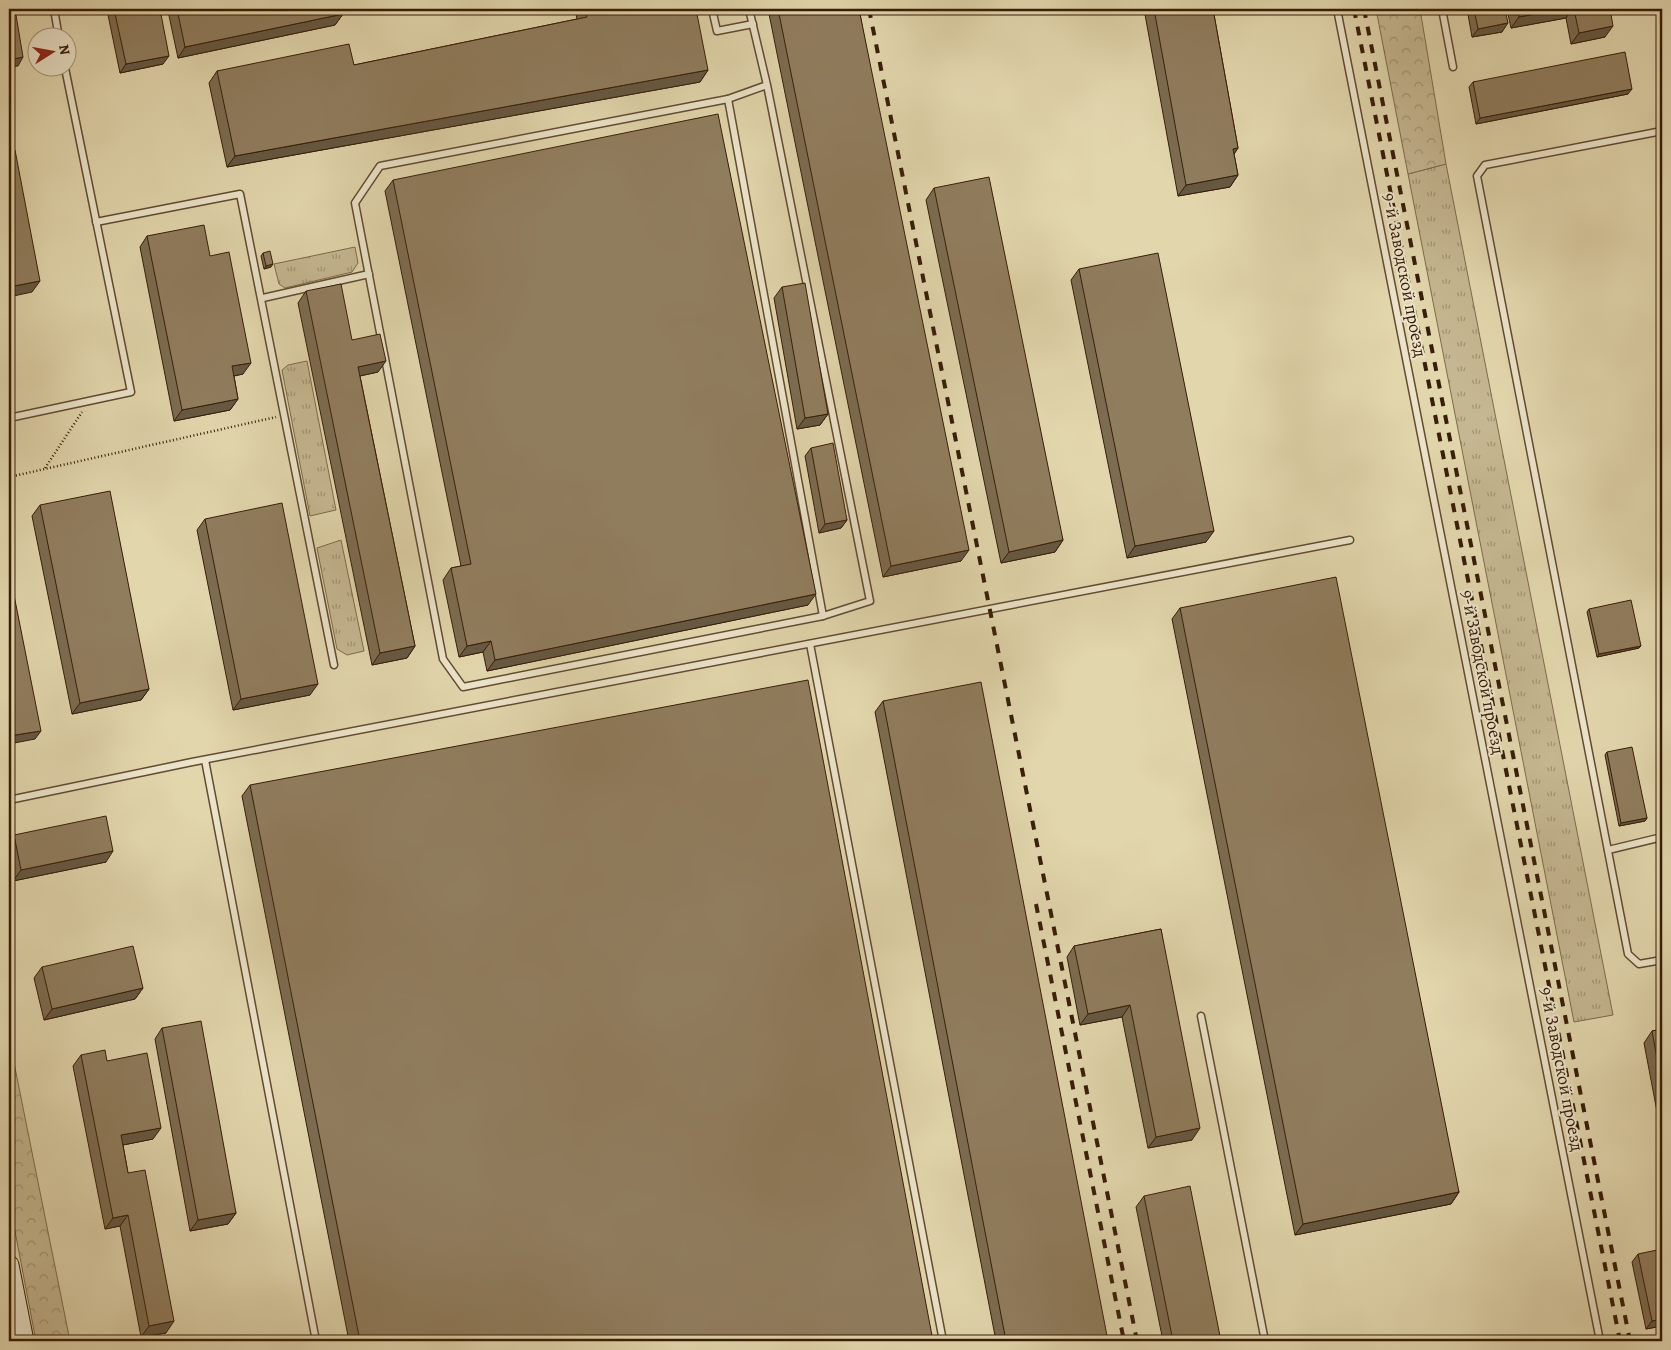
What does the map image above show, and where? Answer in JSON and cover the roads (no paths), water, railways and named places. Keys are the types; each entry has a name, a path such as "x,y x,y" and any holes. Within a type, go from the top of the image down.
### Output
{"main road":[{"path":"9,1266 24,1341"}],"lane":[{"path":"54,9 57,28"},
{"path":"712,9 716,31 753,24"},
{"path":"749,9 767,85 870,601 823,616 463,688 443,658 355,203 380,166 728,99 767,85"},
{"name":"9-й Заводской проезд","path":"1337,9 1600,1341"},
{"path":"1442,9 1454,67"},
{"path":"9,418 131,392 67,78"},
{"path":"728,99 823,616"},
{"path":"1662,131 1486,165 1477,176 1628,954 1639,964 1662,960"},
{"path":"96,222 240,194 334,666"},
{"path":"262,298 369,274"},
{"path":"9,800 205,760 1350,540"},
{"path":"810,644 943,1341"},
{"path":"205,760 316,1341"},
{"path":"1608,850 1662,837"},
{"path":"1201,1016 1265,1341"}],"railway":[{"path":"869,9 1137,1341"},
{"path":"1354,9 1620,1341"},
{"path":"1364,9 1630,1341"},
{"path":"1036,904 1124,1341"}]}
